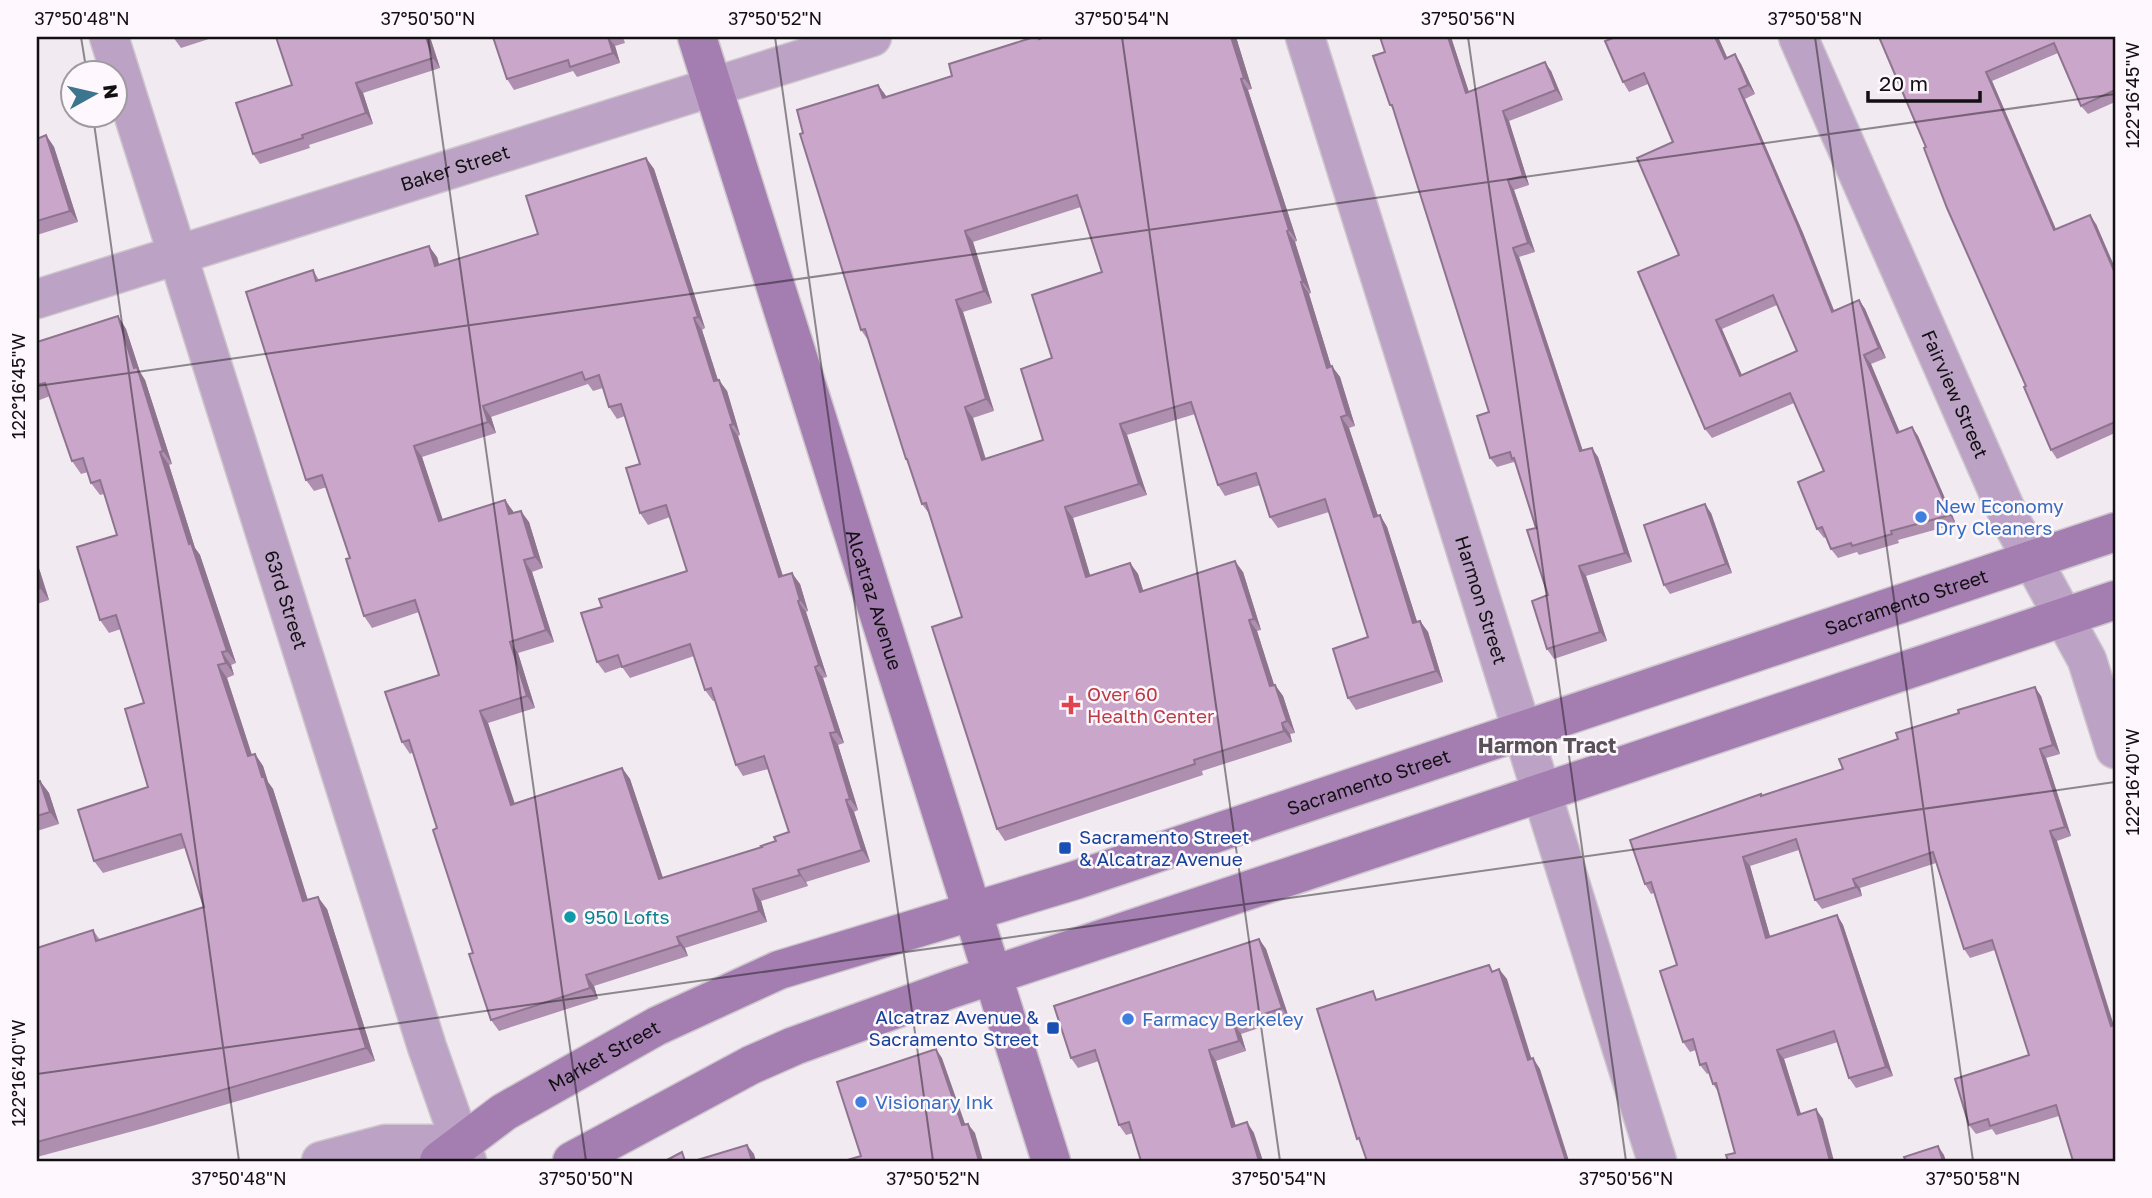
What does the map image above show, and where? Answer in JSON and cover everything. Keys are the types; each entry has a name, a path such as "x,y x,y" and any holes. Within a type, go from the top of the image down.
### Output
{"street":[{"name":"63rd Street","path":"108,37 427,1047 456,1155"},
{"name":"Alcatraz Avenue","path":"697,37 1051,1161"},
{"name":"Baker Street","path":"37,299 872,37"},
{"name":"Harmon Street","path":"1305,37 1657,1161"},
{"name":"Fairview Street","path":"1798,37 2010,519 2087,660 2115,749"},
{"name":"Sacramento Street","path":"779,970 1076,880 2115,532"},
{"path":"572,1161 751,1065 794,1046 992,975 2115,600"},
{"name":"Market Street","path":"456,1155 504,1112 657,1026 779,970"},
{"path":"321,1161 385,1144 456,1155"}],"building":[{"path":"276,37 426,37 433,58 356,83 366,113 253,154 236,103 292,85"},
{"path":"493,37 608,37 613,53 570,67 568,60 507,79"},
{"path":"1034,37 1231,37 1327,368 1332,366 1347,415 1341,417 1374,517 1380,515 1413,623 1420,621 1436,671 1348,698 1333,649 1368,637 1325,499 1270,517 1256,473 1218,485 1191,402 1120,424 1139,484 1065,507 1086,577 1130,563 1140,592 1235,561 1254,619 1249,620 1270,686 1275,685 1287,721 1282,723 1284,731 1194,760 1195,764 997,829 932,627 962,617 926,503 922,504 906,459 865,329 861,330 800,134 803,133 797,110 878,85 883,98 952,76 949,64","holes":["1077,195 1102,272 1032,295 1052,358 1021,369 1043,440 982,460 965,407 986,399 956,300 984,291 965,231"]},
{"path":"1380,37 1448,37 1466,93 1545,62 1556,90 1503,111 1523,176 1508,180 1528,243 1513,248 1580,451 1592,448 1625,553 1579,566 1600,632 1547,649 1532,601 1548,595 1527,530 1536,528 1514,458 1512,459 1510,452 1490,458 1477,416 1489,412 1392,105 1373,56 1385,52"},
{"path":"1616,37 1715,37 1725,59 1735,54 1748,85 1739,89 1832,312 1859,300 1879,348 1864,355 1897,433 1912,427 1950,515 1891,531 1892,534 1852,546 1851,543 1831,549 1822,527 1817,529 1798,482 1824,471 1790,393 1705,429 1638,272 1679,255 1637,158 1673,142 1644,73 1623,82 1605,41","holes":["1773,295 1797,351 1740,376 1716,320"]},
{"path":"1879,37 2115,37 2115,90 2081,106 2054,43 1986,72 2054,230 2090,215 2115,273 2115,422 2051,450 2024,387 2026,386 1947,208 1924,148 1926,147"},
{"path":"46,135 70,211 37,221 37,139"},
{"path":"646,158 698,317 694,318 714,381 719,380 733,424 730,425 779,577 792,573 800,600 798,601 819,665 815,667 836,732 830,733 850,799 846,800 862,850 798,870 800,875 753,889 759,911 677,937 680,945 586,975 590,988 491,1020 469,954 473,953 433,830 437,828 409,740 402,742 385,692 439,675 415,600 364,616 346,559 350,558 322,475 306,480 246,292 313,270 316,281 429,246 435,266 538,234 526,196","holes":["582,372 585,380 599,375 609,407 621,404 640,464 626,468 640,513 666,505 687,571 599,599 602,607 581,613 597,662 618,655 622,667 690,644 705,690 711,688 736,765 764,756 789,832 774,837 776,841 762,847 659,879 622,768 511,805 480,711 527,696 510,642 546,630 524,560 535,557 521,511 509,514 505,500 439,521 414,446 488,422 483,406"]},
{"path":"118,316 134,368 137,367 189,544 191,543 227,651 222,652 226,663 218,665 248,756 255,754 264,777 303,901 318,897 366,1048 37,1142 37,948 93,930 96,941 204,907 181,834 94,861 78,810 148,787 125,709 144,703 116,615 100,620 77,547 117,535 100,480 91,483 83,458 72,461 45,383 37,385 37,342"},
{"path":"1705,504 1726,564 1664,585 1644,525"},
{"path":"2035,687 2053,745 2040,749 2065,827 2050,831 2111,1026 2115,1024 2115,1161 2073,1161 2056,1105 1990,1126 1988,1119 1969,1125 1955,1079 2029,1055 1992,940 1964,949 1933,852 1853,879 1856,887 1815,900 1796,839 1743,857 1766,938 1837,915 1886,1067 1849,1078 1834,1031 1777,1050 1798,1115 1816,1109 1830,1161 1728,1161 1726,1155 1735,1153 1716,1083 1713,1084 1706,1063 1700,1065 1693,1039 1683,1042 1660,971 1677,965 1651,882 1645,884 1630,840 1761,794 1843,769 1839,759 1898,739 1896,733 1959,713 1958,710"},
{"path":"40,781 50,812 37,816 37,782"},
{"path":"1259,939 1282,1008 1234,1024 1239,1041 1209,1050 1232,1127 1247,1122 1259,1161 1141,1161 1129,1122 1119,1125 1095,1050 1071,1058 1054,1006"},
{"path":"1489,965 1492,972 1499,969 1528,1060 1533,1058 1566,1161 1367,1161 1359,1138 1357,1139 1317,1009 1373,991 1376,1000"},
{"path":"936,1049 962,1125 968,1124 979,1161 844,1161 861,1156 837,1082"},
{"path":"747,1145 752,1161 694,1161"},
{"path":"1938,1146 1943,1161 1906,1161 1904,1157"},
{"path":"682,1152 685,1161 665,1161"}],"place":[{"name":"New Economy Dry Cleaners","path":"1921,517"},
{"name":"Over 60 Health Center","path":"1071,705"},
{"name":"Sacramento Street & Alcatraz Avenue","path":"1065,848"},
{"name":"950 Lofts","path":"570,917"},
{"name":"Farmacy Berkeley","path":"1128,1019"},
{"name":"Alcatraz Avenue & Sacramento Street","path":"1053,1028"},
{"name":"Visionary Ink","path":"861,1102"}],"district":[{"name":"Harmon Tract","path":"1547,746"}]}
